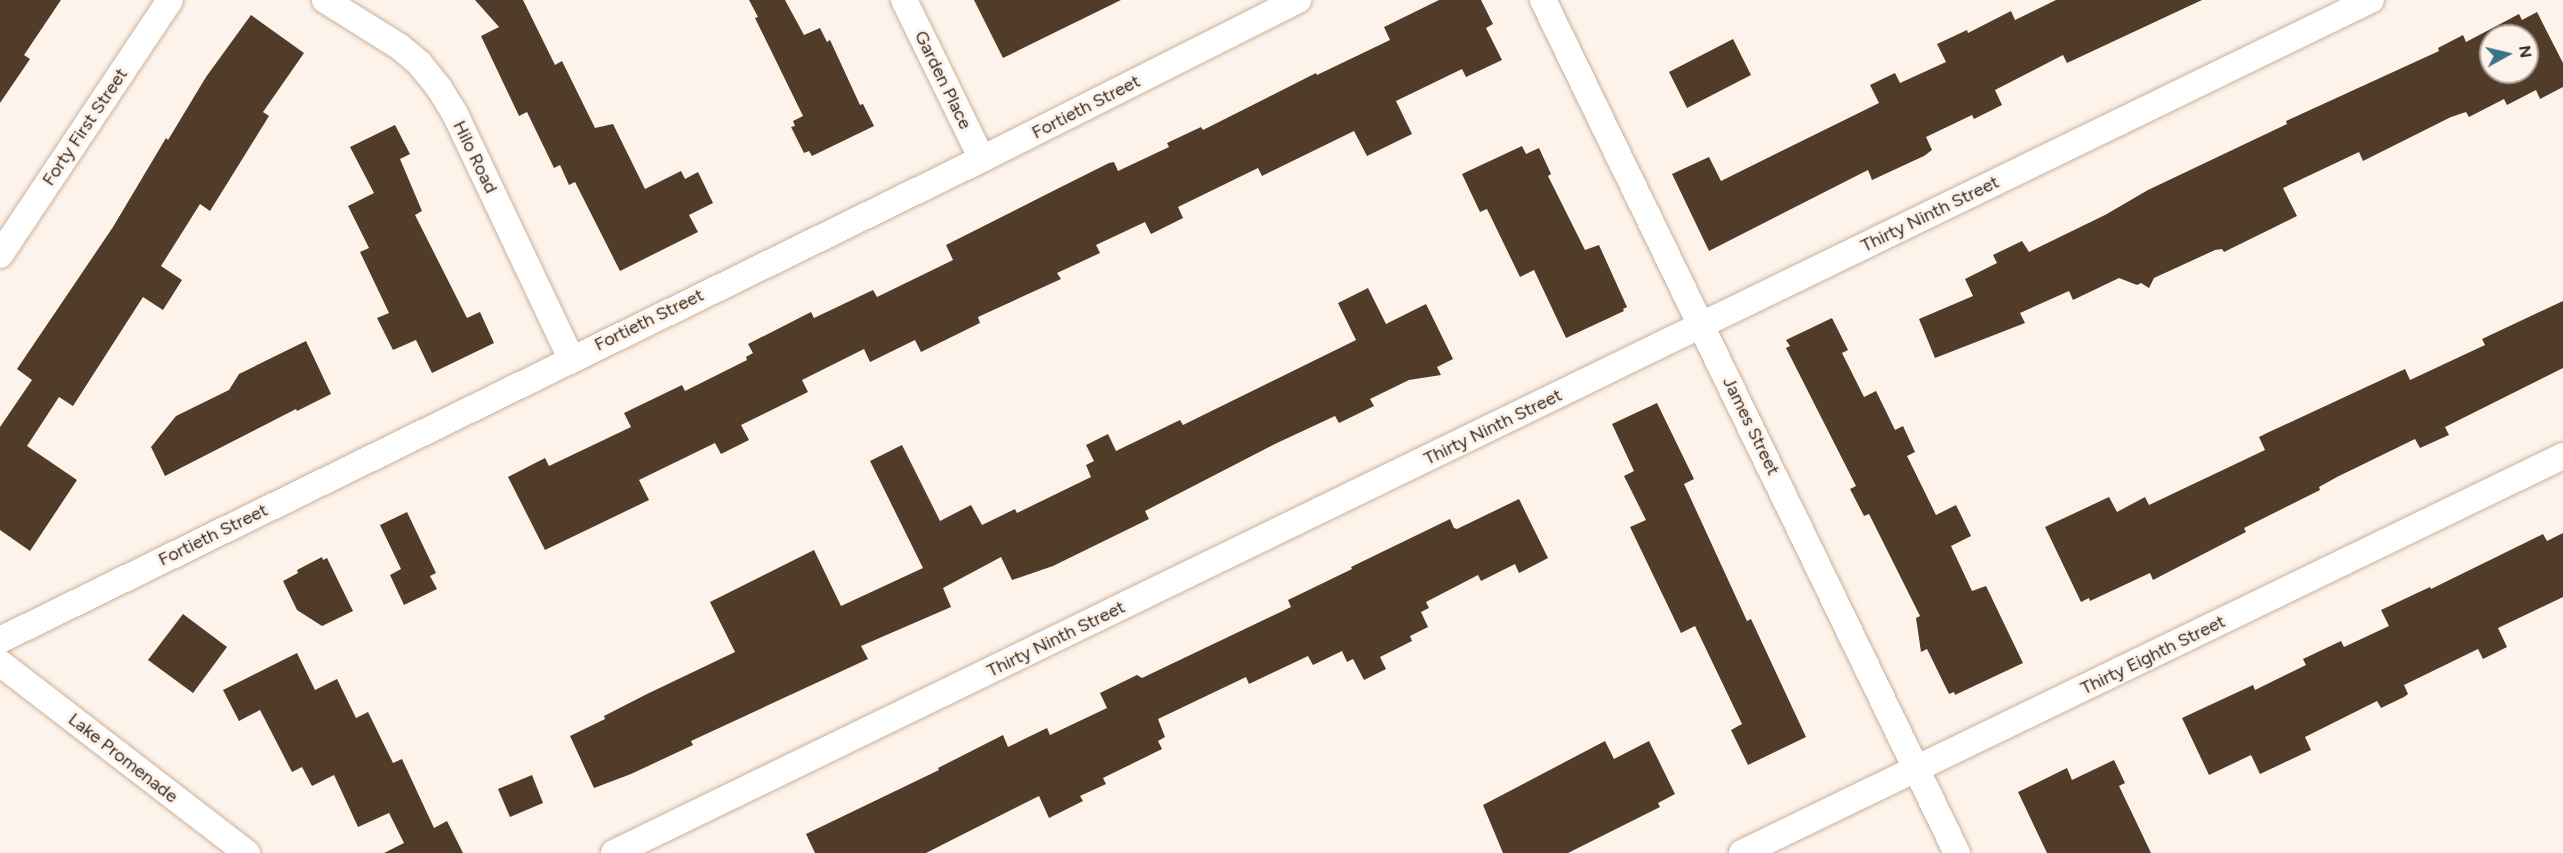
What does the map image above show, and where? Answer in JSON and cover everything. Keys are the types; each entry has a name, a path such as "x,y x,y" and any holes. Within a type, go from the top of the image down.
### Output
{"street":[{"name":"Forty First Street","path":"0,255 170,0"},
{"name":"Hilo Road","path":"325,0 400,47 419,63 439,88 472,149 571,358"},
{"name":"Garden Place","path":"904,0 982,159"},
{"name":"Fortieth Street","path":"0,640 571,358 982,159 1298,0"},
{"name":"James Street","path":"1543,0 1957,853"},
{"name":"Thirty Ninth Street","path":"614,853 2371,0"},
{"name":"Thirty Eighth Street","path":"1742,853 2563,456"},
{"name":"Lake Promenade","path":"0,663 247,853"}],"building":[{"path":"0,0 61,0 24,55 30,59 0,103"},
{"path":"475,0 523,0 555,65 562,61 595,128 613,124 645,189 681,171 685,179 698,172 713,203 689,215 698,232 620,271 575,182 569,185 560,165 554,168 527,112 519,116 481,36 499,27"},
{"path":"749,0 785,0 804,35 820,28 827,42 830,40 860,105 863,104 874,126 812,156 809,151 804,153 791,127 795,126 793,121 803,116 755,18 758,17"},
{"path":"974,0 1121,0 1003,58"},
{"path":"1439,0 1481,0 1493,24 1486,28 1502,60 1466,77 1462,69 1396,101 1412,134 1367,156 1354,131 1262,176 1258,168 1178,207 1183,218 1151,234 1145,222 1096,245 1100,253 1057,273 1061,279 978,317 980,323 921,352 915,340 870,362 864,349 802,380 808,392 741,425 749,440 721,454 715,443 639,480 649,500 545,550 508,477 545,458 549,466 631,427 624,413 682,385 685,391 747,360 746,357 753,353 748,344 811,312 814,318 873,290 877,297 953,260 946,245 1109,163 1114,162 1118,171 1169,147 1167,143 1201,127 1203,130 1316,73 1317,75 1390,40 1384,27"},
{"path":"2056,0 2202,0 2067,63 2063,55 1995,90 2002,105 1974,119 1972,115 1926,137 1932,150 1924,156 1872,180 1868,170 1709,251 1672,174 1709,157 1721,181 1879,103 1870,85 1895,73 1900,83 1946,62 1937,44 1967,30 1968,33 2011,11 2015,20"},
{"path":"2537,12 2563,63 2563,87 2540,99 2536,90 2507,105 2504,99 2469,117 2466,112 2451,117 2363,161 2359,152 2283,188 2297,216 2224,252 2222,249 2215,250 2154,278 2149,288 2141,283 2137,285 2119,278 2073,300 2069,291 2020,313 2025,323 1935,358 1919,319 1973,296 1965,279 1997,263 1993,255 2022,241 2029,252 2105,215 2148,190 2287,124 2286,121 2439,51 2438,48 2463,35 2466,42 2479,35 2479,84 2539,84 2539,24 2500,24 2519,14 2522,20"},
{"path":"251,15 304,53 263,112 269,116 210,211 200,204 161,266 182,280 163,310 143,297 73,406 59,397 27,446 77,480 30,551 0,530 0,427 32,380 17,369 113,227 166,138 168,140 206,77"},
{"path":"1733,39 1751,75 1687,108 1669,72"},
{"path":"395,125 410,154 400,159 422,211 415,215 467,318 480,312 494,343 432,373 416,340 393,350 377,318 389,313 360,252 369,248 348,206 374,193 350,147"},
{"path":"1522,146 1526,154 1539,148 1551,174 1548,176 1585,250 1599,245 1627,307 1623,309 1624,311 1566,338 1534,270 1520,277 1487,209 1480,212 1462,174"},
{"path":"1368,288 1386,324 1426,304 1453,359 1437,367 1441,375 1409,380 1370,399 1374,406 1339,423 1335,416 1277,443 1145,511 1149,519 1053,566 1012,580 1001,557 943,588 951,607 861,646 868,659 691,741 693,745 631,774 594,788 570,736 605,719 604,716 647,694 735,652 710,602 814,550 841,606 923,568 870,461 902,445 940,521 971,505 982,525 1015,509 1017,513 1091,477 1086,465 1094,461 1086,445 1108,434 1116,451 1180,420 1183,425 1356,340 1338,303"},
{"path":"2563,301 2563,368 2445,427 2449,435 2420,448 2415,439 2337,477 2319,487 2320,490 2244,528 2246,532 2153,580 2150,573 2090,601 2089,598 2081,602 2045,527 2109,497 2117,512 2145,497 2149,505 2265,450 2259,437 2269,432 2405,369 2410,380 2485,345 2482,339"},
{"path":"1832,318 1848,350 1842,353 1864,397 1876,391 1895,430 1903,426 1915,452 1907,456 1936,515 1956,505 1971,536 1951,546 1972,591 1986,586 2023,663 1955,695 1954,692 1949,694 1927,649 1921,652 1916,618 1920,616 1869,514 1864,516 1850,489 1856,486 1786,348 1790,346 1786,340"},
{"path":"306,341 331,394 297,411 296,409 165,476 151,447 176,416 229,390 239,374"},
{"path":"1657,403 1694,479 1684,484 1747,621 1751,619 1806,737 1748,765 1731,730 1742,724 1695,626 1681,633 1630,527 1646,520 1624,476 1634,471 1612,424"},
{"path":"1519,499 1548,558 1519,573 1515,564 1481,581 1478,575 1426,602 1429,608 1421,612 1428,627 1410,636 1412,641 1380,657 1386,669 1364,680 1353,659 1347,662 1342,651 1313,665 1308,656 1249,684 1246,677 1158,719 1165,737 1158,741 1162,749 1103,778 1106,784 1080,796 1083,801 1049,818 1039,796 926,853 815,853 806,834 939,770 938,768 1003,735 1008,747 1047,728 1050,735 1107,708 1100,693 1137,675 1142,678 1291,607 1288,600 1450,519 1454,528 1457,529"},
{"path":"407,512 436,573 430,576 437,589 404,605 390,575 401,569 380,525"},
{"path":"2563,533 2563,597 2498,628 2507,647 2483,659 2478,649 2404,685 2408,694 2404,697 2381,708 2377,701 2305,737 2311,750 2260,774 2251,755 2209,775 2182,718 2253,685 2255,690 2306,665 2303,659 2341,641 2344,647 2389,626 2381,610 2430,587 2431,589 2543,534 2547,541"},
{"path":"322,557 323,560 327,558 353,611 322,626 297,610 283,581 298,573 297,570"},
{"path":"183,614 227,647 193,693 148,660"},
{"path":"297,653 315,690 337,679 356,718 368,712 393,763 402,759 434,828 447,821 463,853 384,853 404,843 389,813 358,827 334,775 312,786 302,767 292,772 260,710 239,721 223,690"},
{"path":"1605,741 1614,759 1649,741 1675,794 1658,803 1660,807 1568,853 1503,853 1483,805"},
{"path":"2114,760 2125,783 2119,786 2151,853 2047,853 2018,792 2067,768 2072,780"},
{"path":"532,775 543,803 510,817 498,789"}]}
